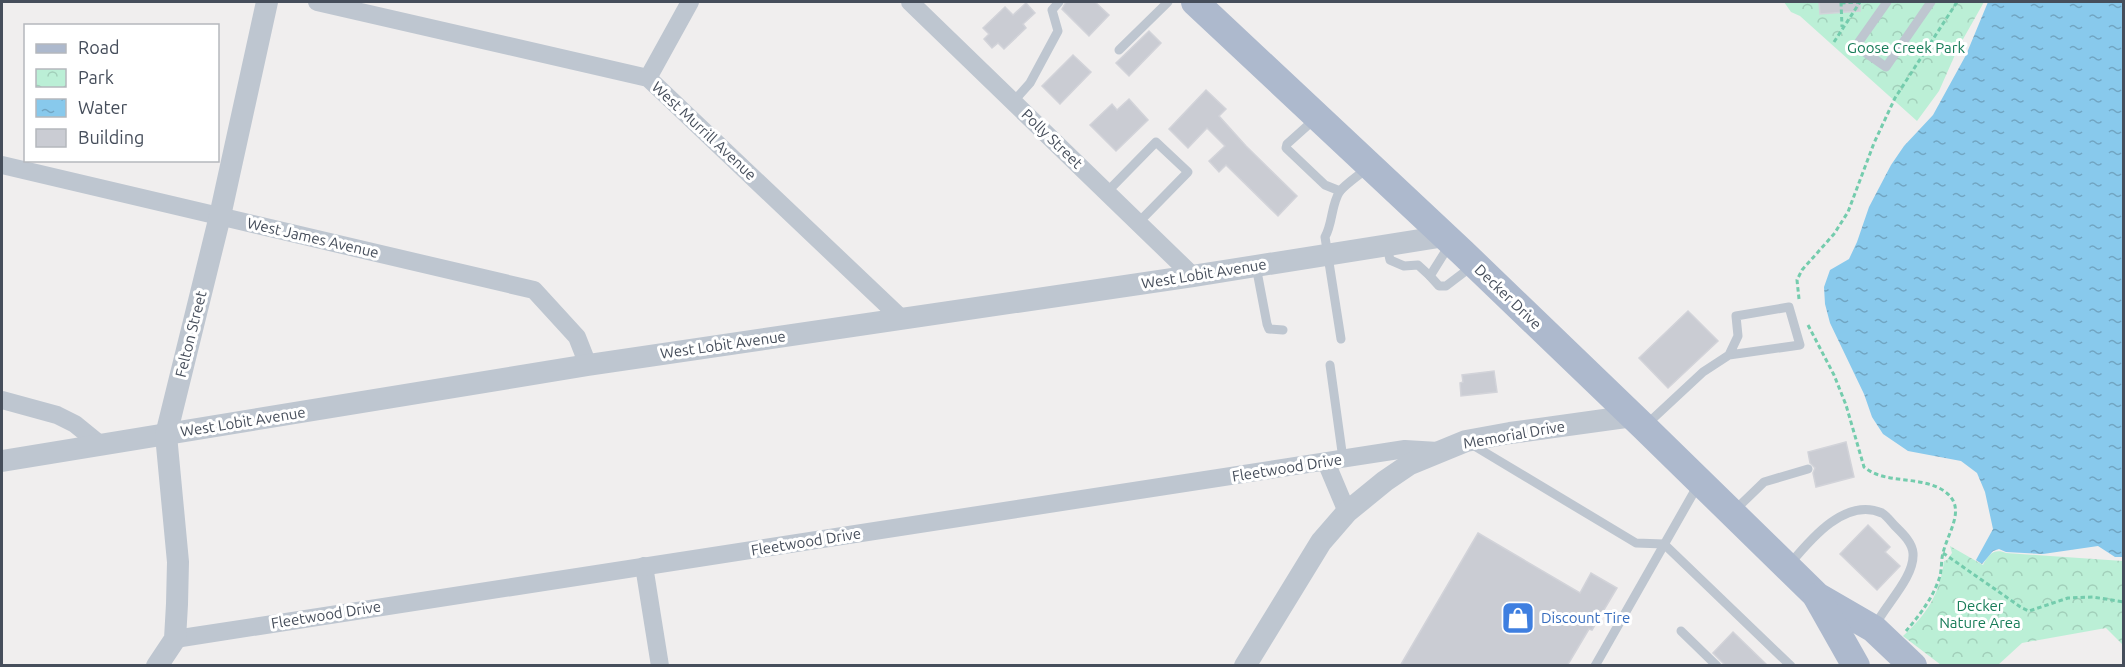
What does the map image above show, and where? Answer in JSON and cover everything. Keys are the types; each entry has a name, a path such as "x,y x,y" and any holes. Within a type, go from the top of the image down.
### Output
{"main road":[{"name":"Decker Drive","path":"1195,2 1475,264 1817,596 1874,628 1913,666"},
{"name":"Decker Drive","path":"1817,596 1856,666"}],"street":[{"name":"Felton Street","path":"175,639 178,562 166,435 220,216 267,2"},
{"name":"West Murrill Avenue","path":"317,2 648,78 902,319"},
{"path":"648,78 690,2"},
{"name":"Polly Street","path":"910,2 1193,276"},
{"name":"West James Avenue","path":"2,165 534,290 576,337 588,366"},
{"name":"West Lobit Avenue","path":"2,462 588,366 1387,246 1448,239"},
{"path":"2,400 57,415 75,424 102,446"},
{"name":"Memorial Drive","path":"1245,666 1321,542 1347,512 1410,464 1466,441 1510,433 1638,421"},
{"name":"Fleetwood Drive","path":"175,639 1406,449 1438,452"},
{"path":"1335,461 1347,512"},
{"path":"644,567 660,666"},
{"path":"157,666 175,639"}],"lane":[{"path":"1013,102 1030,83 1058,31 1052,10 1059,2"},
{"path":"1119,50 1168,2"},
{"path":"1887,2 1856,46 1886,67 1931,2"},
{"path":"1317,116 1287,144 1286,148 1325,184 1340,191"},
{"path":"1107,192 1156,141 1188,172 1138,223"},
{"path":"1341,339 1325,237 1331,227 1340,191 1371,165"},
{"path":"1430,276 1448,239"},
{"path":"1387,246 1390,260 1404,266 1418,266 1439,286 1446,286 1475,264"},
{"path":"1256,266 1267,324 1269,328 1282,330"},
{"path":"1638,421 1729,355 1800,345 1789,307 1736,316 1738,336 1729,355"},
{"path":"1330,366 1335,461"},
{"path":"1466,441 1636,543 1664,544 1791,666"},
{"path":"1732,513 1764,482 1808,469"},
{"path":"1595,666 1700,482"},
{"path":"1787,567 1812,537 1829,522 1860,511 1883,514 1903,534 1913,553 1903,584 1881,614 1874,628"},
{"path":"1681,631 1717,666"}],"path":[{"path":"1842,28 1841,2 1859,2"},
{"path":"1834,42 1859,2"},
{"path":"1801,306 1797,292 1797,280 1802,270 1845,218 1874,143 1895,98 1957,2"},
{"path":"1805,318 1834,375 1846,405 1864,467 1878,476 1911,480 1937,487 1948,494 1954,502 1955,518 1943,553 1936,586 1924,609 1903,634"},
{"path":"1943,553 2022,608 2032,611 2068,598 2093,597 2124,602"}],"green space":[{"name":"Goose Creek Park","path":"1784,2 1984,2 1958,48 1939,91 1917,121 1800,16 1791,12"},
{"name":"Decker Nature Area","path":"1950,546 1983,565 1989,555 1998,551 2123,561 2123,645 2106,628 2022,643 1998,665 1941,665 1903,636 1919,620 1931,603 1939,584 1944,561 1952,553"}],"water":[{"path":"1988,2 2123,2 2123,557 2115,557 2098,546 2043,554 2006,552 1999,549 1993,551 1982,564 1976,560 1993,529 1985,492 1977,473 1961,461 1908,451 1883,434 1872,417 1864,394 1830,323 1825,304 1824,287 1830,270 1849,259 1869,207 1891,165 1904,146 1933,115 1966,55"}],"building":[{"path":"1066,2 1095,2 1109,15 1089,36 1062,9"},
{"path":"1819,2 1860,2 1860,11 1820,14"},
{"path":"1026,3 1035,13 1023,24 1026,28 1004,49 998,43 992,48 984,39 989,34 983,28 1005,7 1013,15"},
{"path":"1149,31 1161,43 1129,76 1116,63"},
{"path":"1073,55 1091,72 1060,104 1042,86"},
{"path":"1206,90 1226,109 1219,116 1297,196 1278,216 1226,165 1219,172 1209,161 1225,146 1207,128 1188,148 1169,129"},
{"path":"1129,99 1148,120 1116,151 1090,125 1112,104 1117,110"},
{"path":"1688,311 1718,341 1668,388 1639,358"},
{"path":"1494,371 1497,392 1461,396 1462,375"},
{"path":"1846,442 1854,477 1816,487 1813,473 1815,468 1810,463 1808,452"},
{"path":"1868,525 1890,547 1885,552 1900,566 1877,590 1840,554"},
{"path":"1478,533 1580,593 1591,573 1617,588 1567,666 1400,666"},
{"path":"1733,632 1768,666 1726,666 1713,653"}],"place":[{"name":"Discount Tire","path":"1518,618"}]}
